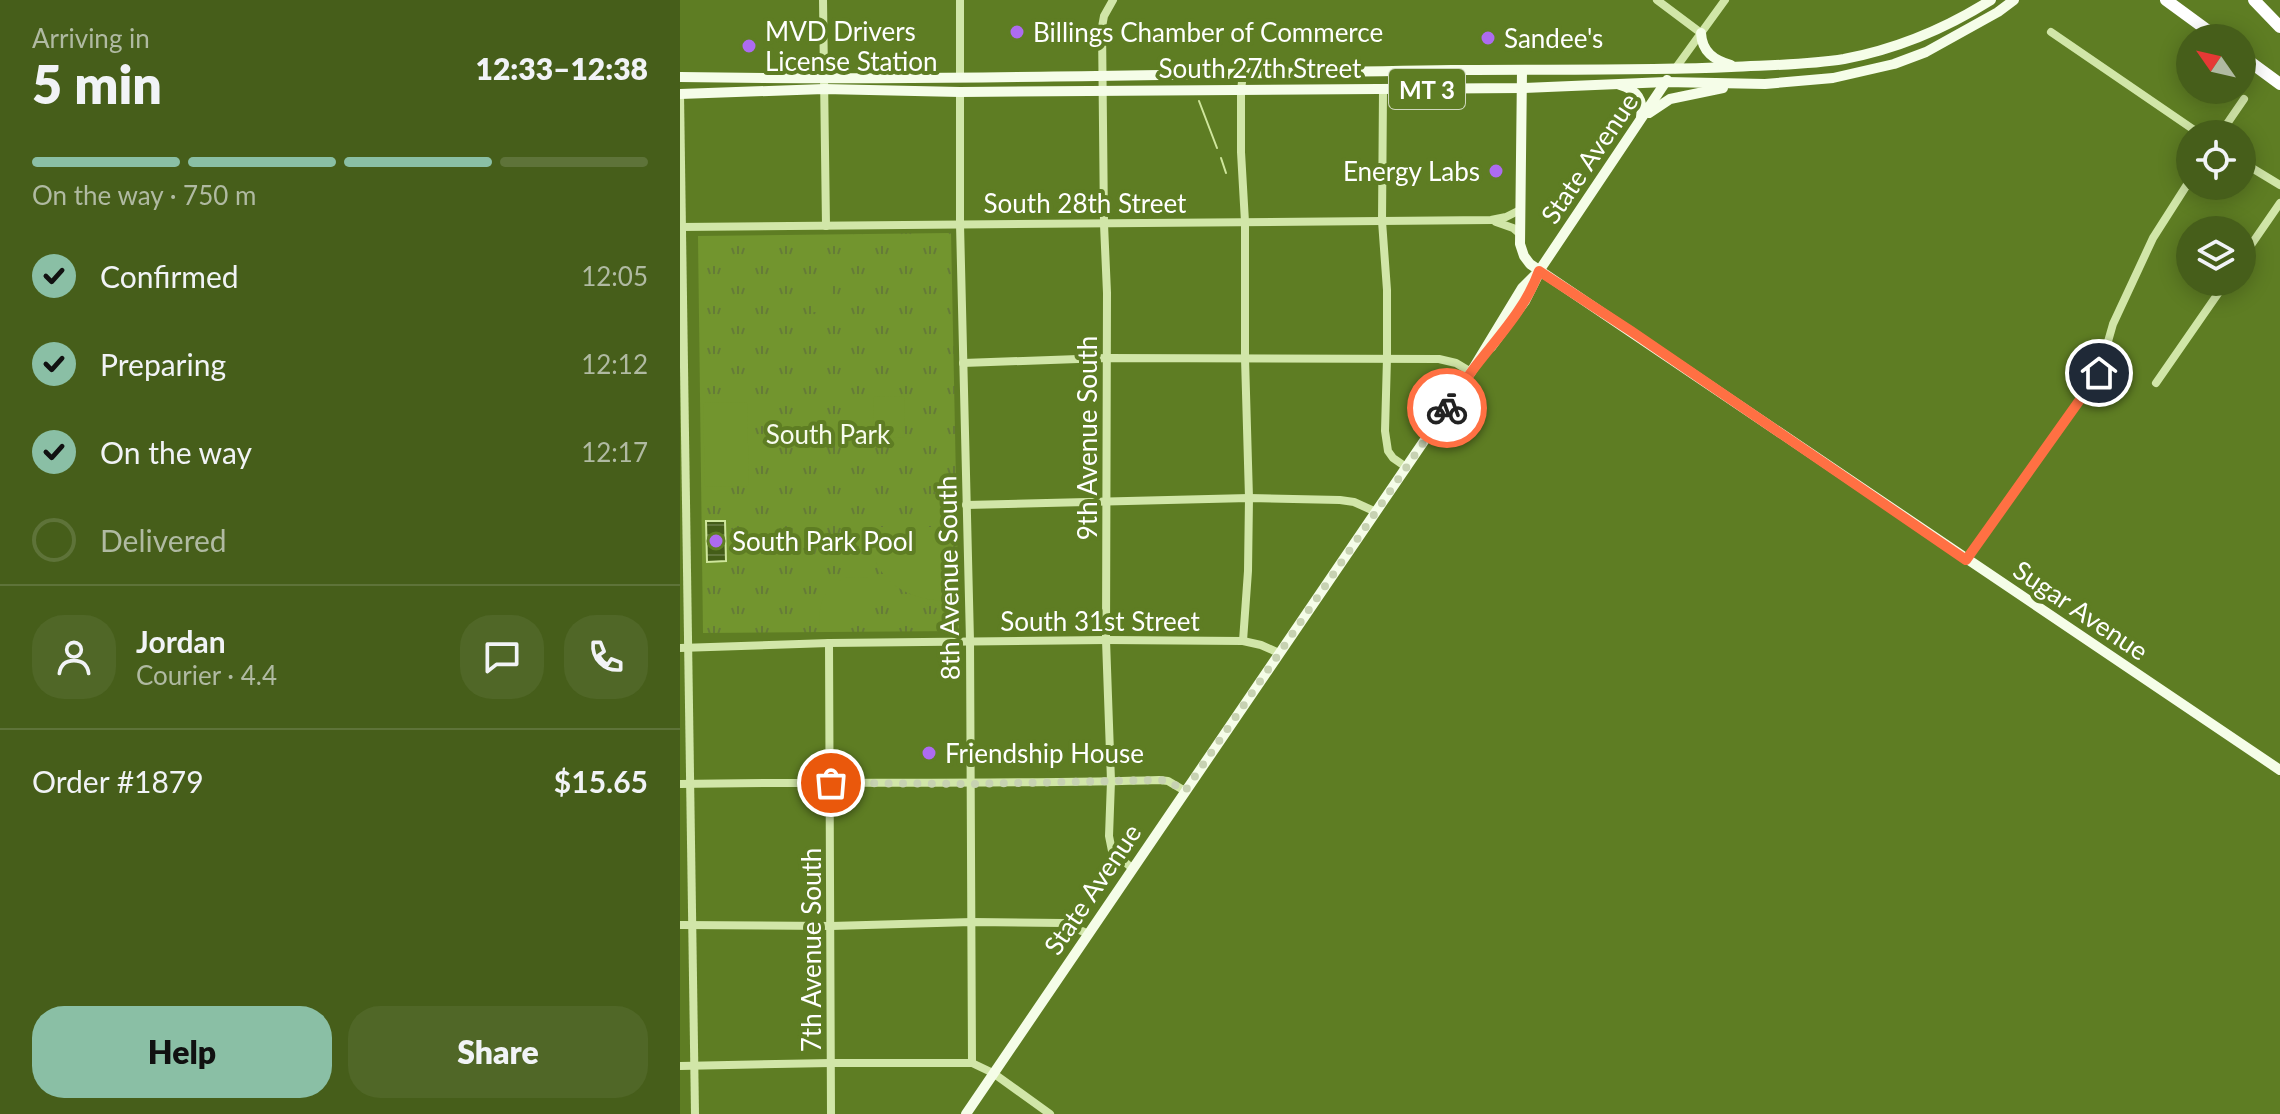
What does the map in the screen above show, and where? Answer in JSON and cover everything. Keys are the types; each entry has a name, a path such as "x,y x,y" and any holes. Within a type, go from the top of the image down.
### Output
{"highway":[{"path":"2166,0 2199,24"},
{"path":"2254,0 2280,27"},
{"path":"2256,66 2280,84"}],"main road":[{"name":"South 27th Street","path":"680,94 960,77 1675,69 1803,64 1881,50 1941,29 1991,0"},
{"name":"South 27th Street","path":"680,77 960,92 1383,90 1666,82 1747,84 1833,78 1894,64 1926,52 2014,0"},
{"path":"1701,33 1703,46 1711,56 1741,67"},
{"name":"State Avenue","path":"966,1114 1471,372 1512,320 1533,287 1539,271 1675,69"},
{"path":"1522,70 1520,244 1524,256 1539,271"},
{"path":"1614,84 1630,88 1637,94 1642,108 1641,119"},
{"path":"1641,119 1670,99 1747,84"},
{"name":"Sugar Avenue","path":"1539,271 2280,770"}],"street":[{"path":"823,0 826,226"},
{"path":"960,0 960,77"},
{"name":"9th Avenue South","path":"1113,0 1102,27 1108,502 1106,640 1111,781 1109,836 1110,846 1133,869"},
{"path":"1657,0 1701,33"},
{"path":"1675,69 1725,0"},
{"path":"2051,32 2180,120"},
{"path":"1243,74 1241,152 1249,498 1243,641"},
{"path":"1383,90 1386,443 1393,458 1406,467"},
{"name":"8th Avenue South","path":"960,92 960,224 970,641 972,1063"},
{"path":"680,94 684,648 691,784 695,1114"},
{"path":"2256,170 2280,185"},
{"path":"1966,560 2099,373 2113,324 2147,252 2178,200"},
{"path":"2256,238 2280,203"},
{"name":"South 28th Street","path":"681,227 1491,220 1520,210"},
{"name":"South 28th Street","path":"1491,220 1507,225 1520,234"},
{"path":"2156,383 2216,296"},
{"path":"963,363 1106,358 1387,358 1439,359 1456,363 1471,372"},
{"path":"966,505 1249,498 1340,500 1354,502 1376,512"},
{"name":"South 31st Street","path":"684,648 970,641 1243,641 1279,653"},
{"name":"7th Avenue South","path":"829,643 831,1114"},
{"path":"680,784 1168,781 1185,791"},
{"path":"680,925 1063,923 1089,934"},
{"path":"680,1066 972,1063 993,1073 1050,1114"}],"green space":[{"name":"South Park","path":"951,233 959,631 703,633 698,236"},
{"path":"812,287 831,287 831,312 812,312"},
{"path":"874,396 905,397 904,438 873,437"},
{"path":"747,402 749,486 705,487 703,403"},
{"path":"868,527 937,527 942,533 944,601 913,595 890,581 874,559"},
{"path":"845,577 868,578 868,620 863,625 820,625 824,596"}],"shaded area":[{"name":"South Park Pool","path":"706,521 725,521 726,561 707,562"}],"waterway":[{"path":"1199,101 1217,148"},
{"path":"1221,158 1226,173"}],"way so far":[{"path":"831,783 1159,780 1168,781 1185,791 1447,408"}],"place":[{"name":"Billings Chamber of Commerce","path":"1017,32"},
{"name":"Sandee's","path":"1488,38"},
{"name":"MVD Drivers License Station","path":"749,46"},
{"name":"Energy Labs","path":"1496,171"},
{"name":"South Park Pool","path":"716,541"},
{"name":"Friendship House","path":"929,753"}],"route":[{"path":"1447,408 1512,320 1533,287 1539,271 1966,560 2099,373"}]}
